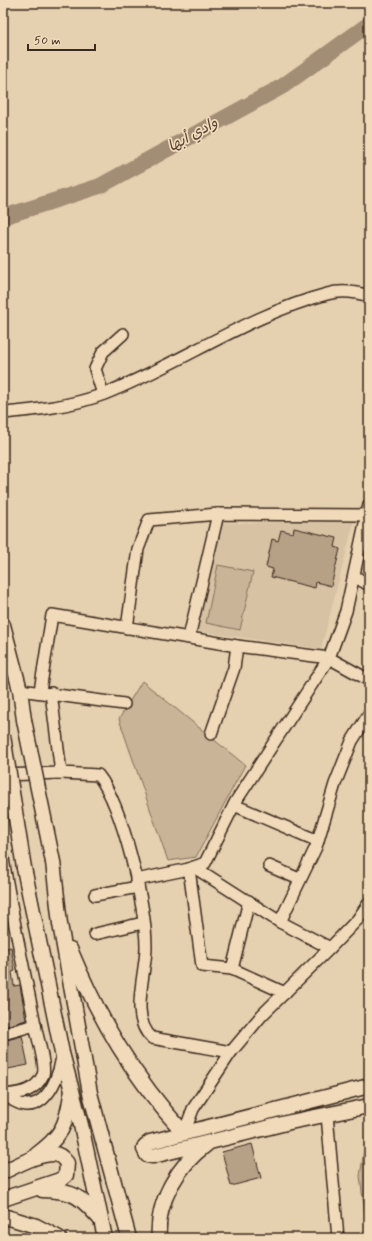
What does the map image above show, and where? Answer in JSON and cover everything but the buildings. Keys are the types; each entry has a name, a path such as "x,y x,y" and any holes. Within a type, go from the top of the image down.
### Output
{"main road":[{"path":"3,625 20,690 24,720 53,862 60,924 90,1093 130,1238"},
{"path":"3,736 24,868 62,1053 81,1125 105,1238"},
{"path":"60,924 88,992 125,1058 160,1106 184,1133"},
{"path":"368,1084 147,1143 144,1149 147,1155 153,1156 212,1141 368,1107"},
{"path":"3,1172 31,1159 50,1145 60,1135 65,1122 72,1091"},
{"path":"159,1238 162,1206 171,1187 191,1158 212,1141"},
{"path":"3,1200 60,1180 66,1175 67,1163 58,1155 54,1154 31,1159"},
{"path":"34,1189 70,1192 81,1198 100,1219"},
{"path":"3,1216 36,1226 59,1238"}],"street":[{"path":"3,413 31,411 70,404 103,394 151,373 266,315 329,293 357,292 369,296"},
{"path":"103,394 95,369 103,352 123,334"},
{"path":"95,895 205,863 234,805 329,658 346,611 368,510 218,514 149,520 138,549 127,628"},
{"path":"189,637 218,514"},
{"path":"354,576 369,585"},
{"path":"61,774 46,692 52,615 237,646 329,658 369,680"},
{"path":"211,734 234,668 237,646"},
{"path":"20,690 46,692 124,704"},
{"path":"280,922 318,841 335,784 352,741 369,714"},
{"path":"3,775 98,775 105,783 124,828 137,884 143,923 146,947 140,1008 142,1025 146,1033 152,1038 231,1052"},
{"path":"234,805 318,841"},
{"path":"3,858 7,909 35,1025 43,1074 36,1086 25,1093 4,1094"},
{"path":"269,866 299,879"},
{"path":"192,868 249,901 280,922 330,948"},
{"path":"192,868 202,966 232,969 285,993"},
{"path":"232,969 249,901"},
{"path":"184,1133 193,1109 231,1052 262,1015 358,919 369,903"},
{"path":"95,934 143,923"},
{"path":"3,1034 35,1025"},
{"path":"4,1094 13,1103 26,1105 40,1102 51,1090 59,1075 62,1053"},
{"path":"327,1115 338,1238"}],"shaded area":[{"path":"354,522 321,649 196,631 220,523"},
{"path":"218,565 253,572 240,630 206,623"},
{"path":"142,681 245,765 196,857 168,861 119,719"},
{"path":"369,1118 369,1238 368,1238 360,1176"}],"waterway":[{"name":"وادي أبها","path":"3,217 100,186 283,86 369,24"}]}
